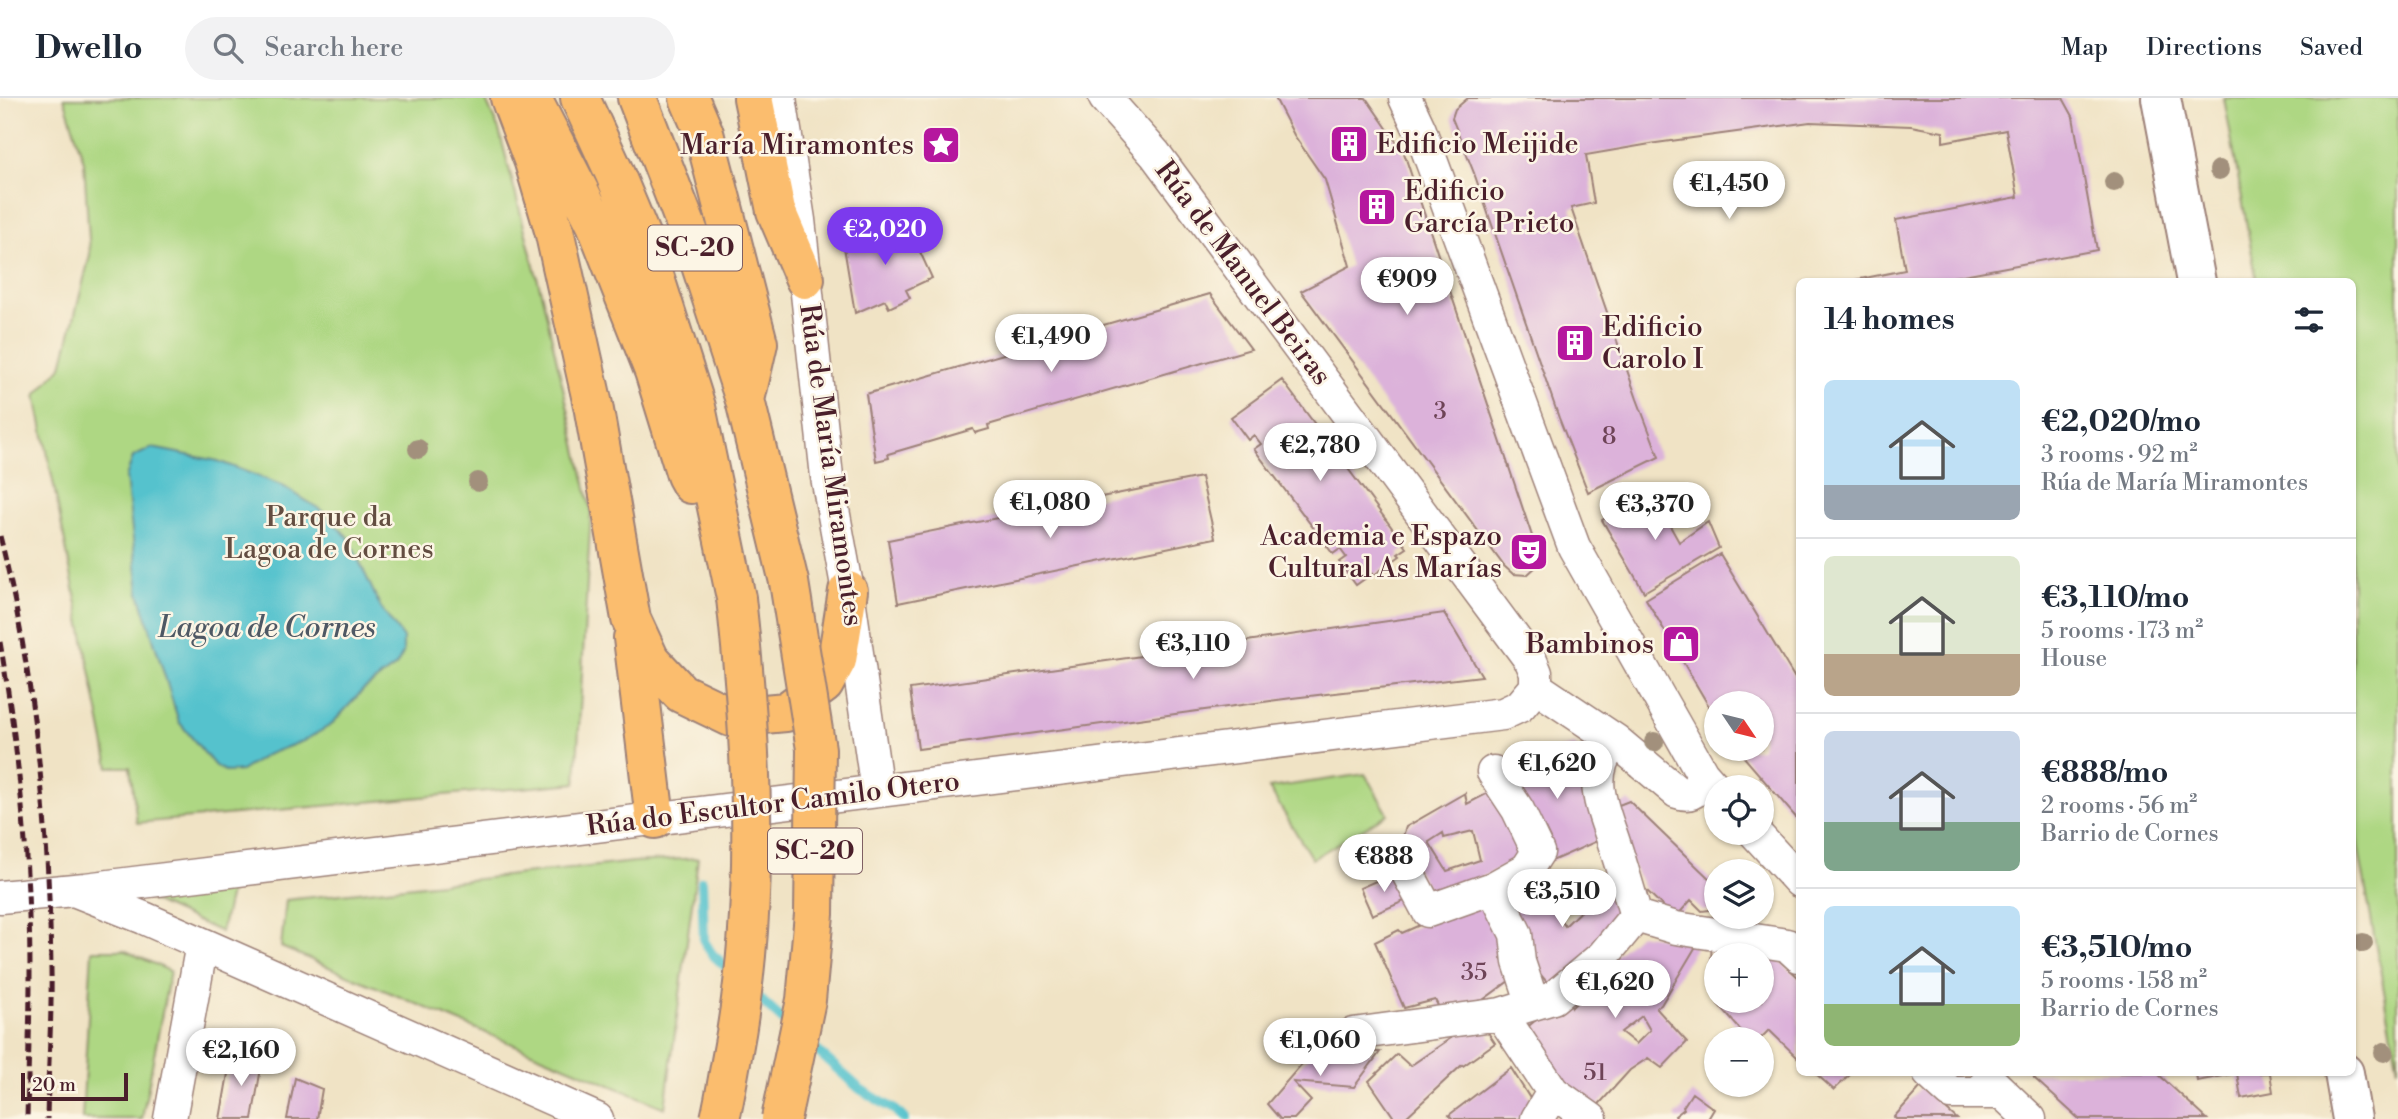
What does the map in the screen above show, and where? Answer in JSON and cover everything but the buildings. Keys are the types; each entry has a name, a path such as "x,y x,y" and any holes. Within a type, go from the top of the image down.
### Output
{"highway":[{"path":"510,98 534,162 554,230 593,405 631,618 655,820"},
{"name":"SC-20","path":"532,98 596,224 654,371 686,475 723,541"},
{"name":"SC-20","path":"580,98 644,244 696,407 736,598 747,698 751,782 750,891 742,1003 720,1119"},
{"name":"SC-20","path":"637,98 698,256 745,400 789,582 816,749 814,914 806,999 781,1119"},
{"path":"689,98 704,134 758,343 745,400"},
{"path":"753,98 776,211 805,279"},
{"path":"631,618 650,660 681,693 731,717 786,712 824,684 837,660 848,591"}],"street":[{"name":"Rúa de María Miramontes","path":"780,98 799,220 827,477 848,591 877,791"},
{"name":"Rúa de Manuel Beiras","path":"1105,98 1120,112 1163,165 1531,661 1536,673 1536,687"},
{"path":"1405,98 1420,131 1574,547 1706,775"},
{"path":"2161,98 2195,278"},
{"path":"1536,687 1615,740 1677,792 1686,795 1695,792 1704,783"},
{"name":"Rúa do Escultor Camilo Otero","path":"0,897 655,820 1503,714 1520,706 1536,687"},
{"path":"1615,740 1603,754 1598,779 1599,802 1636,916"},
{"path":"1397,853 1428,911 1493,888 1527,869 1538,852 1518,810 1493,772"},
{"path":"1766,845 1796,878"},
{"path":"128,883 135,906 144,918"},
{"path":"1493,888 1516,934 1519,962 1533,1004"},
{"path":"73,890 144,918 597,1119"},
{"path":"1636,916 1676,928 1787,945 1796,953"},
{"path":"1353,1034 1501,1014 1553,998 1603,956 1636,916"},
{"path":"170,1119 202,944"},
{"path":"1501,1014 1553,1092 1591,1119"},
{"path":"1932,1076 1951,1093 1991,1083 2030,1119"},
{"path":"2345,1076 2352,1119"},
{"path":"1537,1119 1553,1092"}],"green space":[{"name":"Parque da Lagoa de Cornes","path":"64,98 485,98 499,130 543,300 591,510 576,783 137,823 130,767 109,767 36,395 62,366 90,255 84,162"},
{"path":"2224,98 2398,98 2398,1069 2356,834 2356,278 2256,278"},
{"path":"1365,774 1388,814 1312,859 1269,788"},
{"path":"698,858 665,1108 281,947 286,900 634,862"},
{"path":"232,884 221,932 148,899 148,894"},
{"path":"92,950 124,950 170,971 142,1119 82,1119"}],"water":[{"name":"Lagoa de Cornes","path":"152,448 218,461 281,485 321,510 348,537 381,608 403,638 403,653 396,666 363,690 331,725 303,741 266,755 241,771 227,772 215,766 179,722 139,593 126,477 133,457"}],"waterway":[{"path":"702,881 704,941 712,954 735,975"},
{"path":"751,991 791,1028"},
{"path":"806,1041 860,1089 895,1110 904,1119"}],"railway":[{"path":"0,536 31,697 43,806 51,970 47,1119"},
{"path":"0,642 13,725 26,850 30,975 27,1119"}],"place":[{"name":"Edificio Meijide","path":"1349,144"},
{"name":"María Miramontes","path":"941,145"},
{"name":"Edificio García Prieto","path":"1377,207"},
{"name":"Edificio Carolo I","path":"1575,343"},
{"name":"Academia e Espazo Cultural As Marías","path":"1529,552"},
{"name":"Bambinos","path":"1681,644"}]}
